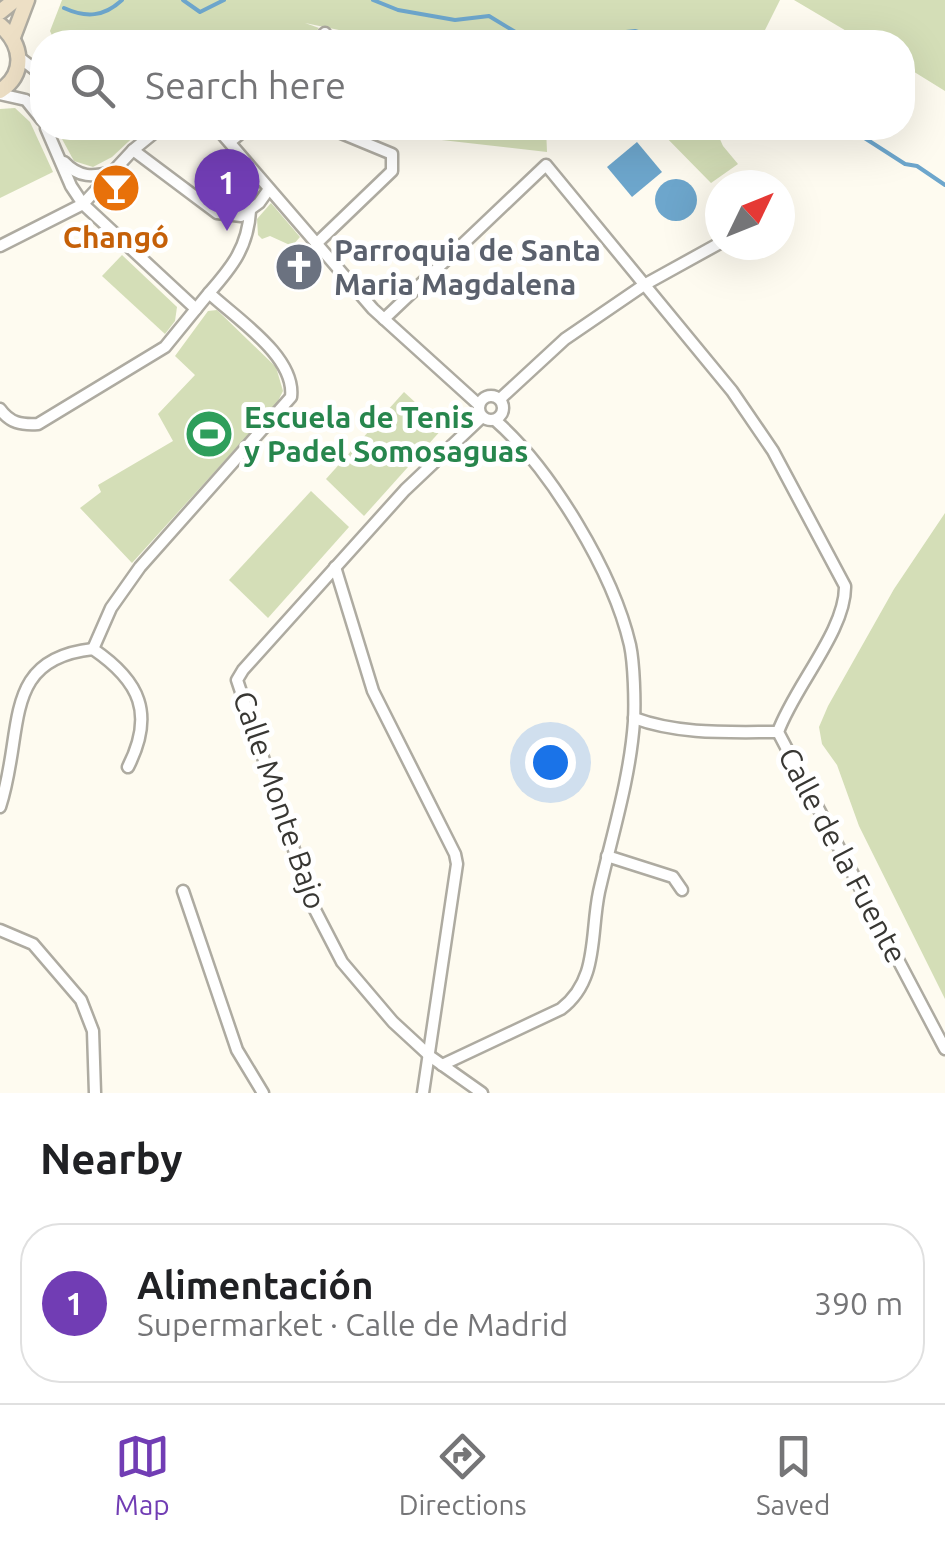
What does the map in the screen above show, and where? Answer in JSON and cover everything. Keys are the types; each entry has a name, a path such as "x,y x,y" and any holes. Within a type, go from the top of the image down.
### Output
{"main road":[{"path":"0,12 15,0"},
{"path":"13,37 26,0"},
{"path":"0,25 13,37 20,58 16,74 0,92"}],"street":[{"path":"20,58 30,66"},
{"path":"0,92 30,105"},
{"path":"51,140 83,204 196,309"},
{"path":"0,246 83,204 145,140"},
{"path":"232,140 230,142 269,189 384,319 488,411 560,494 588,541 630,646 634,718 625,787 594,917 590,966 583,987 560,1009 442,1065"},
{"path":"316,244 392,171 392,154 358,140"},
{"path":"133,150 216,213 235,217 250,212 269,189"},
{"path":"58,157 80,175 113,171"},
{"name":"Calle de la Fuente","path":"384,319 546,165 732,391 773,452 845,586 846,607 786,710 778,732 945,1050"},
{"path":"0,409 21,425 38,424 166,347 241,254 250,212"},
{"path":"235,217 247,237"},
{"path":"500,399 565,338 644,284 705,251"},
{"path":"93,649 112,608 140,567 291,397 292,379 279,358 209,294"},
{"path":"491,395 500,399 503,406 488,411 491,395"},
{"name":"Calle Monte Bajo","path":"482,1093 431,1057 393,1022 342,962 312,906 282,806 238,690 238,680 242,670 405,490 488,411"},
{"path":"335,568 373,691 457,864 423,1093"},
{"path":"0,807 6,784 14,689 20,678 42,660 59,653 93,649 114,663 133,687 144,723 128,767"},
{"path":"634,718 659,727 702,732 778,732"},
{"path":"607,856 672,877 682,890"},
{"path":"184,890 237,1050 264,1093"},
{"path":"0,930 33,944 81,1000 93,1031 95,1093"}],"green space":[{"path":"62,0 780,0 765,30 339,30 305,23 319,28 50,30"},
{"path":"794,0 945,0 945,91 915,72 915,30 845,30"},
{"path":"15,108 30,122 30,140 38,140 53,172 0,198 0,109"},
{"path":"63,140 130,140 112,157 93,167 74,161"},
{"path":"442,140 546,140 547,152"},
{"path":"669,140 720,140 738,164 729,170 705,170 705,177"},
{"path":"271,203 300,237 292,246 258,235 257,219"},
{"path":"122,255 177,307 175,321 165,334 102,276"},
{"name":"Escuela de Tenis y Padel Somosaguas","path":"217,310 276,367 283,391 277,403 132,563 80,508 101,492 98,485 173,441 158,414 195,375 175,356 208,311"},
{"path":"404,392 443,428 364,516 326,479"},
{"path":"311,491 349,527 268,618 229,580"},
{"path":"945,513 945,999 859,826 837,765 822,744 819,727 894,589"}],"water":[{"path":"637,142 662,172 632,197 607,167"},
{"path":"676,179 691,185 697,200 691,215 676,221 661,215 655,200 661,185"}],"waterway":[{"path":"64,8 94,14 122,0"},
{"path":"183,0 200,12 224,0"},
{"path":"373,0 398,10 455,20 489,16 512,30"},
{"path":"868,140 945,185"}],"place":[{"name":"Changó","path":"116,188"},
{"name":"Alimentación","path":"227,231"},
{"name":"Parroquia de Santa Maria Magdalena","path":"299,267"},
{"name":"Escuela de Tenis y Padel Somosaguas","path":"209,434"}]}
